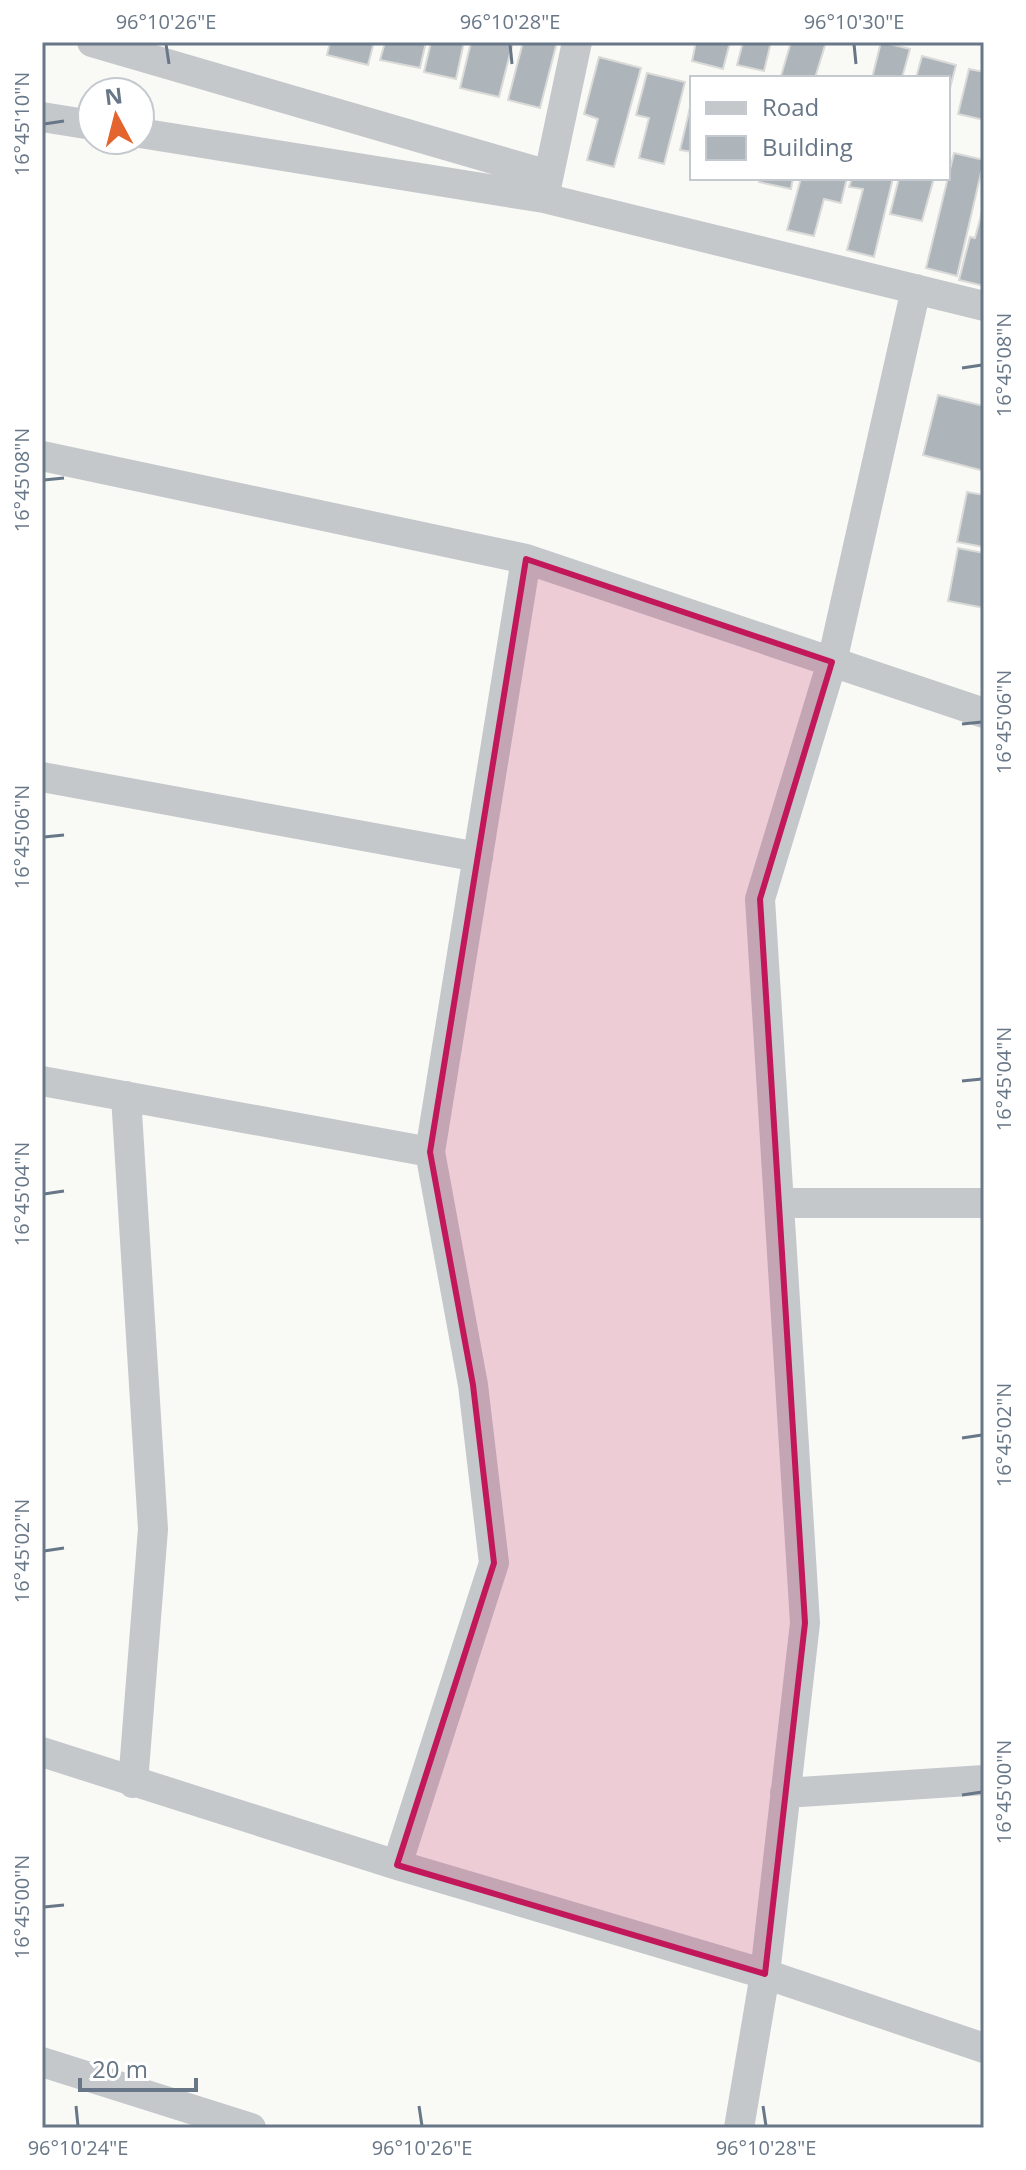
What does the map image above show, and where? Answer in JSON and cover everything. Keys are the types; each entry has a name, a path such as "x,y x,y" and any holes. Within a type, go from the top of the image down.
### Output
{"street":[{"path":"92,42 546,187 984,306"},
{"path":"546,187 577,42"},
{"path":"42,117 76,122"},
{"path":"156,135 546,187"},
{"path":"739,2128 765,1974 805,1623 760,899 832,662 916,289"},
{"path":"42,456 526,559 984,713"},
{"path":"397,1865 494,1563 473,1385 430,1152 526,559"},
{"path":"42,777 478,857"},
{"path":"42,1081 430,1152"},
{"path":"126,1096 153,1529 133,1783"},
{"path":"779,1203 984,1203"},
{"path":"42,1752 397,1865 765,1974 984,2048"},
{"path":"785,1793 984,1780"},
{"path":"42,2062 251,2128"}],"highlighted area":[{"path":"526,559 832,662 760,899 805,1623 765,1974 397,1865 494,1563 473,1385 430,1152"}],"building":[{"path":"330,42 374,42 368,65 327,55"},
{"path":"385,42 426,42 420,68 380,60"},
{"path":"431,42 464,42 456,79 424,72"},
{"path":"471,42 513,42 499,97 460,88"},
{"path":"523,42 557,42 540,108 508,100"},
{"path":"696,42 730,42 723,69 692,61"},
{"path":"743,42 771,42 764,71 737,65"},
{"path":"791,42 826,42 816,76 781,76"},
{"path":"881,42 910,49 903,76 872,76"},
{"path":"922,56 956,65 950,88 950,76 917,76"},
{"path":"599,57 641,68 614,167 587,160 598,119 584,114"},
{"path":"969,69 984,72 984,120 958,114"},
{"path":"647,73 685,82 664,164 639,158 649,118 636,115"},
{"path":"690,108 690,152 680,150"},
{"path":"954,153 984,160 957,276 926,268 947,180 950,180"},
{"path":"759,180 793,180 791,189"},
{"path":"800,180 847,180 841,203 824,199 814,236 787,230"},
{"path":"851,180 893,180 874,257 847,250 863,189 849,187"},
{"path":"898,180 933,180 922,221 890,214"},
{"path":"984,204 984,286 959,280 970,237 975,238"},
{"path":"938,395 984,406 984,471 923,455"},
{"path":"967,492 984,495 984,547 957,542"},
{"path":"958,548 984,553 984,608 948,601"}]}
